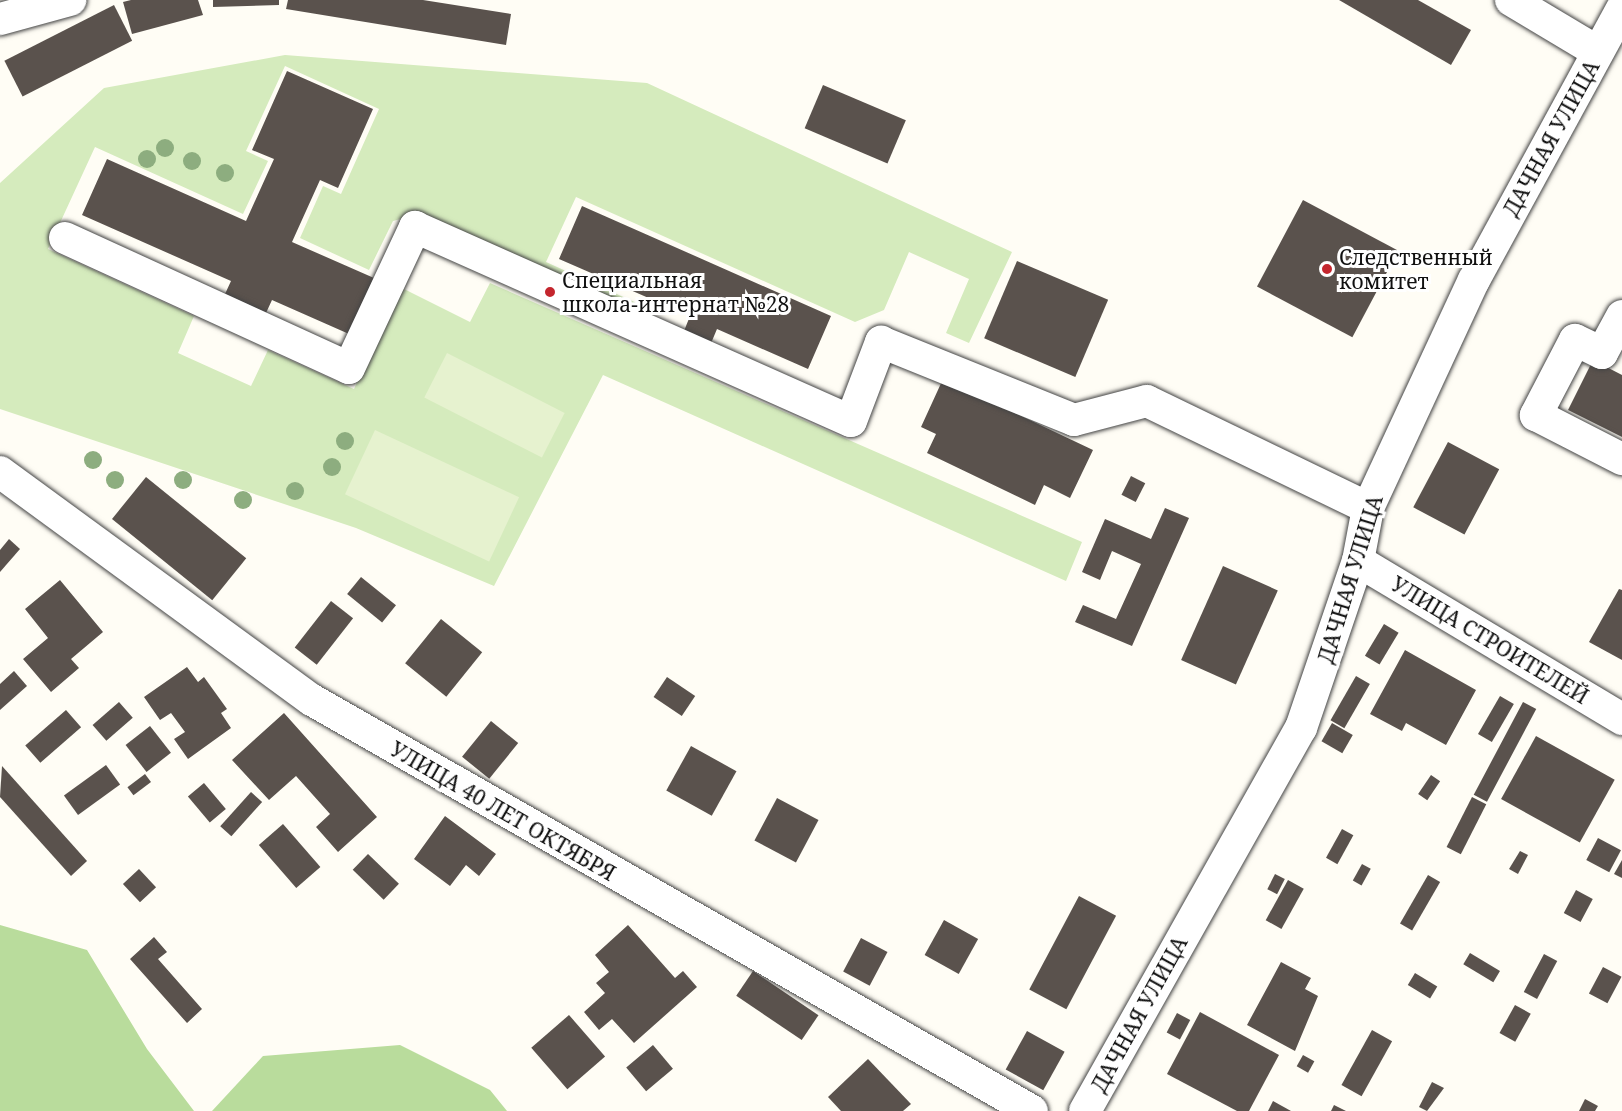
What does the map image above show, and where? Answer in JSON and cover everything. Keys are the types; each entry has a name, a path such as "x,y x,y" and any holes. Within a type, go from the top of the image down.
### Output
{"street":[{"path":"0,19 70,0"},
{"path":"1511,0 1598,52"},
{"name":"ДАЧНАЯ УЛИЦА","path":"1086,1111 1300,728 1358,561 1368,508 1474,280 1622,9"},
{"path":"65,238 349,368 415,227 850,421 882,342 1074,420 1147,401 1368,508"},
{"path":"1622,316 1602,354 1575,340 1536,415 1622,459"},
{"name":"УЛИЦА 40 ЛЕТ ОКТЯБРЯ","path":"0,472 312,700 1032,1111"},
{"name":"УЛИЦА СТРОИТЕЛЕЙ","path":"1358,561 1622,719"}],"green space":[{"name":"Специальная школа-интернат №28","path":"285,55 647,83 1012,252 969,343 946,333 969,279 909,252 884,310 855,322 576,197 546,262 652,310 650,317 419,214 393,221 369,270 300,238 323,186 341,194 379,109 285,66 246,151 268,161 243,214 95,147 48,249 194,316 178,353 251,386 268,350 354,389 400,287 470,322 490,283 1082,542 1066,581 603,375 494,586 356,528 0,409 0,183 104,88"},
{"path":"447,353 565,413 542,457 424,398"},
{"path":"375,430 519,497 489,562 345,494"},
{"path":"0,925 87,950 147,1049 194,1111 0,1111"},
{"path":"400,1045 490,1090 507,1111 212,1111 263,1056"}],"building":[{"path":"198,0 203,15 132,34 123,2"},
{"path":"213,0 279,0 279,5 213,7"},
{"path":"288,0 423,0 511,14 506,45 286,9"},
{"path":"1339,0 1418,0 1471,30 1451,65"},
{"path":"114,5 132,41 23,96 4,61"},
{"path":"287,71 373,109 338,188 320,180 292,242 374,278 349,334 272,300 266,313 225,294 231,281 82,215 107,159 246,221 274,159 252,150"},
{"path":"823,85 906,120 887,163 805,128"},
{"name":"Следственный комитет","path":"1303,200 1398,251 1352,337 1257,287"},
{"path":"582,206 831,316 808,369 717,329 709,348 682,336 690,316 559,259"},
{"path":"1017,261 1108,300 1075,377 984,338"},
{"path":"1593,360 1622,375 1622,437 1568,410"},
{"path":"943,379 1093,450 1070,498 1044,485 1035,505 927,453 936,434 921,427"},
{"path":"1448,442 1499,469 1464,535 1413,507"},
{"path":"1131,476 1145,483 1136,502 1121,495"},
{"path":"146,477 246,558 212,600 112,519"},
{"path":"1165,508 1189,518 1132,646 1075,622 1083,605 1116,619 1141,564 1112,551 1100,580 1082,572 1105,519 1151,539"},
{"path":"9,539 20,549 0,572 0,550"},
{"path":"1223,566 1278,590 1236,684 1181,660"},
{"path":"361,577 396,605 382,622 347,594"},
{"path":"60,580 103,632 71,659 79,668 51,692 23,659 48,638 25,609"},
{"path":"1619,589 1622,590 1622,660 1589,642"},
{"path":"331,601 353,618 317,665 295,647"},
{"path":"441,619 482,652 446,697 405,663"},
{"path":"1384,624 1399,633 1380,664 1365,656"},
{"path":"1405,650 1476,690 1446,745 1406,723 1402,731 1370,714"},
{"path":"187,667 198,682 204,677 227,709 221,713 231,728 188,759 174,739 185,732 171,713 160,720 144,697"},
{"path":"14,671 27,686 0,710 0,684"},
{"path":"1356,676 1370,684 1344,728 1330,720"},
{"path":"667,677 695,696 682,716 654,697"},
{"path":"1500,696 1514,704 1492,742 1478,734"},
{"path":"119,702 133,718 106,741 93,725"},
{"path":"1523,702 1536,709 1487,802 1474,795"},
{"path":"66,710 81,727 40,763 25,745"},
{"path":"284,713 377,817 338,852 316,827 330,814 296,776 269,800 232,760"},
{"path":"491,721 518,743 489,779 462,757"},
{"path":"1332,723 1353,735 1342,753 1322,741"},
{"path":"150,726 171,753 147,772 126,745"},
{"path":"1536,736 1615,780 1580,843 1501,799"},
{"path":"691,746 736,771 712,816 666,791"},
{"path":"106,765 120,784 78,815 64,796"},
{"path":"2,766 87,861 71,876 0,797"},
{"path":"145,774 151,782 133,795 127,787"},
{"path":"1431,775 1440,781 1427,800 1418,794"},
{"path":"204,783 226,809 210,823 188,796"},
{"path":"251,792 262,802 231,836 220,826"},
{"path":"1472,797 1486,804 1461,854 1447,847"},
{"path":"777,798 818,820 796,862 754,840"},
{"path":"445,816 496,854 479,876 466,865 450,886 414,859"},
{"path":"283,824 320,867 296,888 259,845"},
{"path":"1342,829 1353,835 1337,864 1326,858"},
{"path":"1598,838 1621,850 1609,872 1586,860"},
{"path":"1520,851 1528,855 1518,874 1509,869"},
{"path":"368,854 399,884 384,900 353,870"},
{"path":"1622,860 1622,878 1614,874"},
{"path":"1362,864 1371,869 1362,885 1353,881"},
{"path":"139,869 156,887 140,902 123,884"},
{"path":"1275,874 1285,879 1277,894 1267,889"},
{"path":"1428,875 1440,882 1412,930 1400,923"},
{"path":"1288,880 1304,889 1281,929 1266,920"},
{"path":"1576,890 1593,899 1581,922 1564,913"},
{"path":"1079,896 1116,916 1066,1009 1029,990"},
{"path":"944,920 978,939 959,974 925,955"},
{"path":"628,925 675,978 683,971 697,987 634,1043 612,1019 599,1030 584,1012 605,993 596,983 609,972 595,955"},
{"path":"154,937 167,952 158,959 202,1009 187,1023 130,959"},
{"path":"861,938 887,952 870,986 843,972"},
{"path":"1470,953 1500,971 1493,982 1463,964"},
{"path":"1544,954 1557,961 1537,999 1524,992"},
{"path":"1281,962 1311,978 1305,989 1318,996 1295,1051 1247,1025"},
{"path":"1603,967 1622,977 1607,1003 1589,993"},
{"path":"753,971 818,1015 802,1040 736,996"},
{"path":"1415,973 1437,986 1430,998 1408,985"},
{"path":"1515,1005 1531,1014 1515,1042 1499,1033"},
{"path":"1200,1012 1279,1055 1249,1111 1237,1111 1167,1074"},
{"path":"1177,1013 1190,1020 1180,1039 1167,1032"},
{"path":"569,1015 605,1057 567,1089 531,1048"},
{"path":"1372,1030 1392,1041 1362,1096 1341,1085"},
{"path":"1027,1031 1065,1052 1043,1090 1006,1069"},
{"path":"653,1045 673,1069 646,1091 626,1067"},
{"path":"1303,1055 1314,1061 1308,1073 1297,1066"},
{"path":"868,1059 911,1104 903,1111 841,1111 828,1097"},
{"path":"1432,1082 1444,1088 1427,1111 1419,1107"},
{"path":"1585,1099 1598,1106 1595,1111 1579,1111"},
{"path":"1273,1101 1291,1111 1268,1111"},
{"path":"1334,1105 1346,1111 1331,1111"}],"place":[{"name":"Следственный комитет","path":"1327,269"},
{"name":"Специальная школа-интернат №28","path":"550,292"}]}
